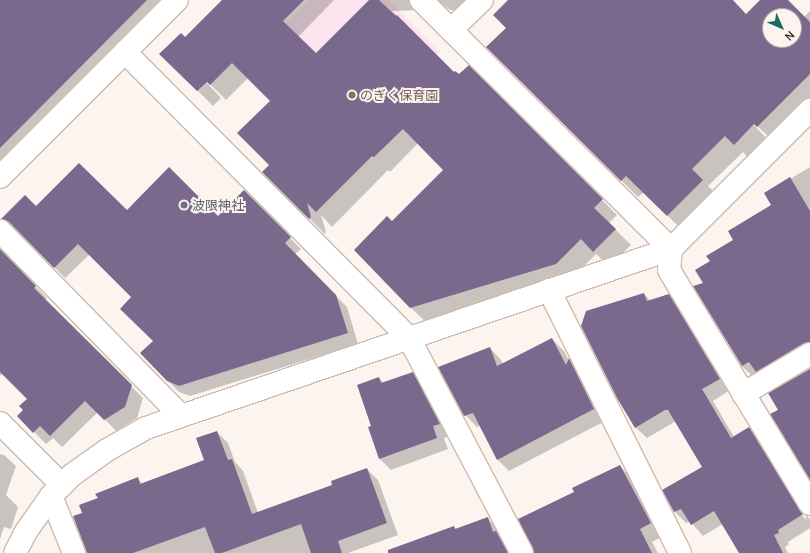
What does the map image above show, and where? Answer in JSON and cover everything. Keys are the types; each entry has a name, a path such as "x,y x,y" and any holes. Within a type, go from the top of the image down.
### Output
{"street":[{"path":"0,176 177,0"},
{"path":"421,0 671,249"},
{"path":"451,30 482,0"},
{"path":"125,52 409,338 522,553"},
{"path":"15,553 25,533 56,491 72,475 107,450 146,428 671,249 810,110"},
{"path":"0,231 180,416"},
{"path":"671,249 669,270 810,504"},
{"path":"549,290 680,553"},
{"path":"744,394 810,354"},
{"path":"0,423 56,491 74,553"}],"shaded area":[{"name":"のぎく保育園","path":"309,0 388,0 440,52 352,138 262,48"}],"building":[{"path":"0,0 147,0 0,148"},
{"path":"222,0 304,0 283,21 316,53 369,0 379,0 396,16 397,15 454,72 455,71 459,74 469,65 603,199 594,208 616,229 593,252 581,239 556,264 410,308 354,250 387,216 392,221 443,170 403,129 374,157 372,156 316,212 307,203 311,217 309,219 262,172 269,165 237,133 270,101 232,63 210,85 207,82 197,91 159,54 181,33 185,37"},
{"path":"508,0 733,0 746,14 760,0 788,0 796,8 762,8 762,48 802,48 802,14 810,22 810,74 757,127 754,124 734,145 725,136 692,169 703,180 667,216 626,176 621,181 486,47 506,28 493,15"},
{"path":"79,163 127,210 169,167 218,216 244,190 291,237 285,243 336,295 348,333 179,386 167,381 140,353 153,341 120,309 131,297 78,244 54,268 9,222 1,219 25,195 36,206"},
{"path":"790,177 810,211 810,342 804,343 756,372 749,362 742,366 693,286 703,283 695,270 710,261 706,256 733,240 728,231 771,205 764,193"},
{"path":"0,249 36,286 34,288 132,385 125,407 104,420 85,401 50,436 40,426 33,433 17,416 23,410 19,406 27,399 0,372"},
{"path":"644,293 647,301 669,294 720,379 702,389 731,438 749,427 803,514 778,530 779,533 774,535 783,553 739,553 714,511 691,525 681,509 674,512 662,490 702,467 668,410 665,410 635,428 617,398 581,326 586,311"},
{"path":"552,338 566,365 569,358 594,409 497,460 473,413 464,416 438,367 490,347 497,366"},
{"path":"810,369 810,480 770,414 778,410 768,393"},
{"path":"413,372 440,424 433,426 437,438 379,459 368,427 371,426 357,385 379,377 381,383"},
{"path":"217,431 228,460 232,459 252,514 332,485 331,481 367,468 387,523 338,541 342,553 311,553 301,524 222,553 215,553 205,527 133,553 87,553 73,516 82,513 79,505 98,498 95,494 138,477 140,484 204,460 196,438"},
{"path":"620,465 651,523 640,529 652,553 534,553 518,519 574,492 572,488"},
{"path":"488,517 493,532 496,531 508,553 388,553 388,550 454,526 455,529"}],"place":[{"name":"のぎく保育園","path":"352,95"},
{"name":"波限神社","path":"184,205"}]}
